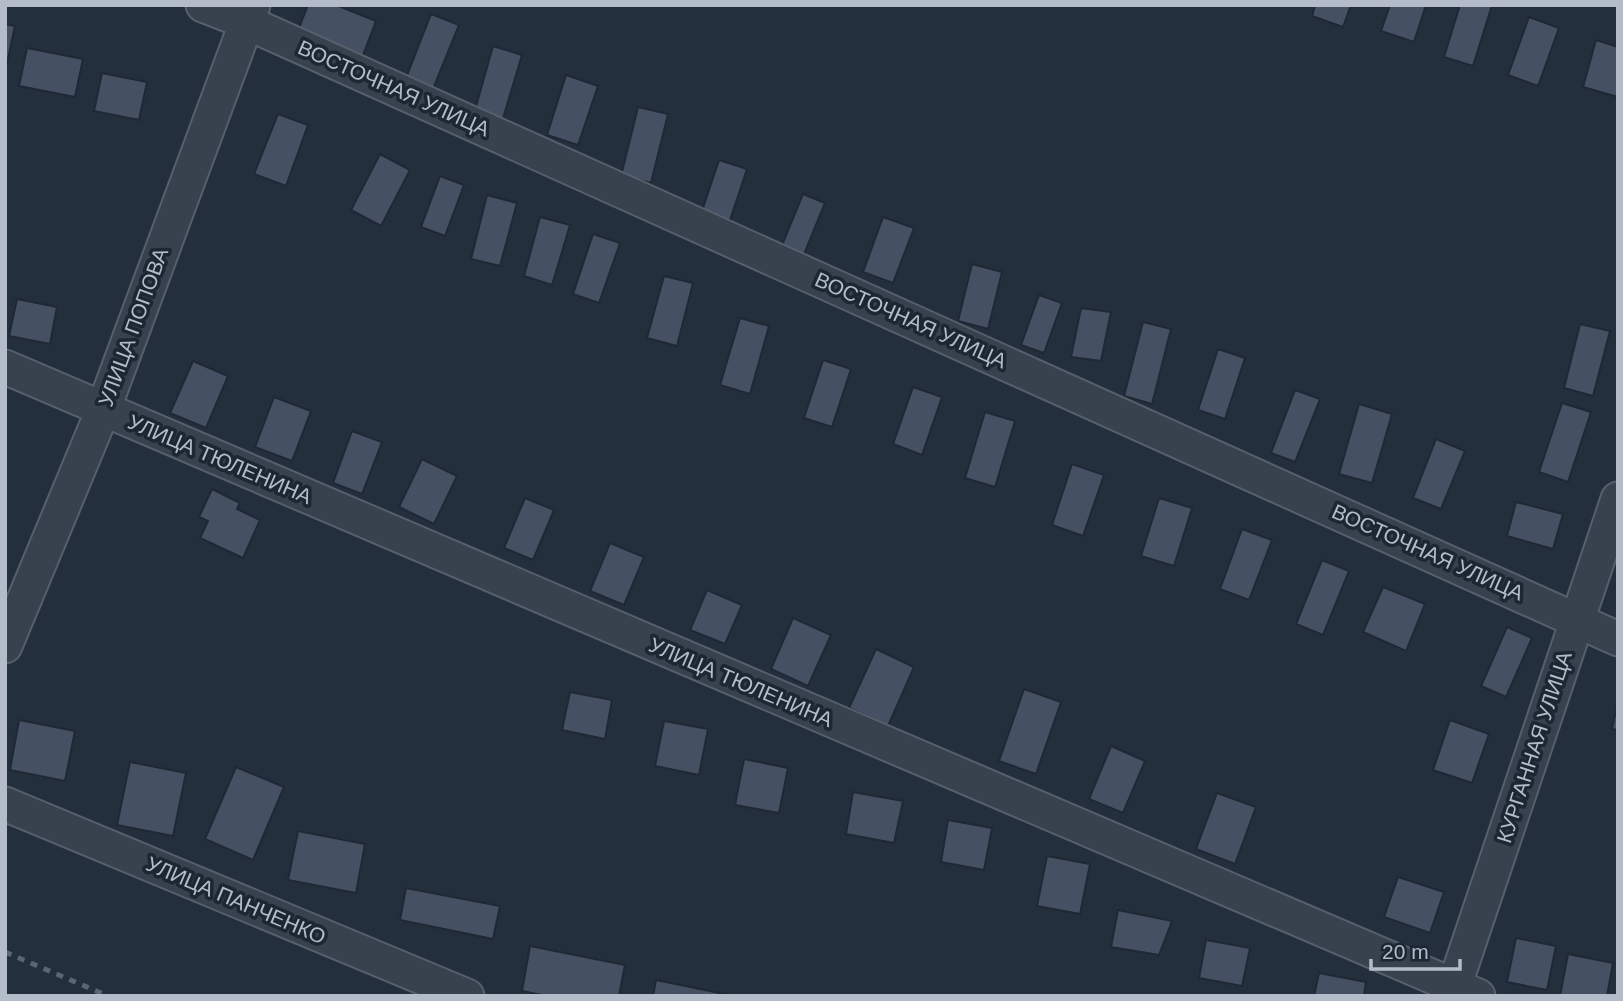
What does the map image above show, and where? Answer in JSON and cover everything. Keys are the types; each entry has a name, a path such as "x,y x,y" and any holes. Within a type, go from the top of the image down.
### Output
{"street":[{"name":"ВОСТОЧНАЯ УЛИЦА","path":"203,5 250,14 1618,639"},
{"name":"УЛИЦА ПОПОВА","path":"5,646 103,410 250,14"},
{"name":"УЛИЦА ТЮЛЕНИНА","path":"5,367 1461,992"},
{"name":"КУРГАННАЯ УЛИЦА","path":"1461,992 1576,619 1618,499"},
{"name":"УЛИЦА ПАНЧЕНКО","path":"5,804 467,996"}],"building":[{"path":"308,5 336,5 376,21 360,63 295,38"},
{"path":"1315,5 1351,5 1343,27 1312,16"},
{"path":"1390,5 1426,5 1414,42 1381,31"},
{"path":"1460,5 1492,5 1473,66 1444,57"},
{"path":"431,14 459,25 433,89 406,78"},
{"path":"1529,17 1559,28 1538,86 1508,75"},
{"path":"5,24 15,26 6,68 5,68"},
{"path":"1596,40 1618,47 1618,97 1583,87"},
{"path":"493,46 522,55 501,125 473,117"},
{"path":"27,48 83,59 75,97 19,86"},
{"path":"102,73 147,82 139,120 94,111"},
{"path":"566,75 598,86 578,145 547,135"},
{"path":"638,107 668,114 651,183 621,176"},
{"path":"278,114 308,125 286,186 254,174"},
{"path":"380,154 410,170 381,226 351,210"},
{"path":"719,160 747,169 727,229 699,220"},
{"path":"440,176 464,185 445,236 421,227"},
{"path":"803,194 825,203 802,259 780,250"},
{"path":"487,195 517,203 500,266 471,259"},
{"path":"540,217 570,225 552,285 524,276"},
{"path":"883,217 914,228 893,283 863,272"},
{"path":"593,234 620,243 599,303 573,294"},
{"path":"972,264 1002,272 988,329 958,321"},
{"path":"664,276 693,283 677,346 647,338"},
{"path":"1039,295 1062,303 1044,353 1021,345"},
{"path":"17,299 57,307 50,344 9,336"},
{"path":"1081,308 1111,312 1101,361 1071,357"},
{"path":"740,318 769,326 750,394 720,385"},
{"path":"1143,322 1171,329 1152,404 1124,396"},
{"path":"1580,324 1610,331 1593,396 1564,388"},
{"path":"1218,349 1245,358 1225,419 1198,410"},
{"path":"823,360 851,369 832,427 804,418"},
{"path":"193,361 228,376 206,428 170,413"},
{"path":"913,387 942,397 922,455 893,444"},
{"path":"1295,390 1320,399 1295,462 1271,453"},
{"path":"274,397 311,411 292,461 255,447"},
{"path":"1562,403 1591,412 1568,482 1539,472"},
{"path":"1359,404 1392,414 1372,483 1339,474"},
{"path":"985,412 1015,421 995,487 965,478"},
{"path":"352,431 382,442 362,494 333,483"},
{"path":"1436,439 1465,451 1441,509 1413,498"},
{"path":"422,459 457,476 434,524 399,507"},
{"path":"1072,464 1104,475 1083,536 1052,525"},
{"path":"212,489 240,503 237,509 260,520 243,558 200,538 208,521 199,517"},
{"path":"525,498 554,510 533,560 504,548"},
{"path":"1159,498 1192,508 1174,566 1141,556"},
{"path":"1516,502 1563,514 1553,549 1507,536"},
{"path":"1242,529 1272,540 1249,600 1220,589"},
{"path":"610,543 644,557 624,605 590,591"},
{"path":"1322,560 1349,571 1323,635 1296,624"},
{"path":"1383,587 1425,604 1406,651 1363,632"},
{"path":"707,590 742,605 725,644 690,630"},
{"path":"793,618 831,635 808,686 771,669"},
{"path":"1507,627 1532,638 1506,697 1481,686"},
{"path":"876,649 914,667 888,726 849,708"},
{"path":"1024,689 1061,702 1036,774 999,761"},
{"path":"570,692 612,700 605,739 562,730"},
{"path":"1618,702 1618,730 1612,729"},
{"path":"19,720 75,731 65,781 10,770"},
{"path":"1450,720 1489,734 1472,783 1433,770"},
{"path":"664,721 708,729 699,775 655,766"},
{"path":"1111,746 1145,761 1123,813 1089,799"},
{"path":"744,759 788,768 779,813 735,805"},
{"path":"130,762 186,773 173,836 117,825"},
{"path":"236,767 284,787 253,860 205,839"},
{"path":"853,792 903,801 894,843 846,834"},
{"path":"1217,793 1256,807 1235,864 1196,849"},
{"path":"948,820 992,828 984,870 941,862"},
{"path":"298,831 365,844 356,893 288,880"},
{"path":"1047,856 1090,864 1080,914 1037,906"},
{"path":"1398,877 1444,892 1430,933 1384,917"},
{"path":"406,888 500,906 493,939 400,920"},
{"path":"1118,910 1172,921 1159,955 1111,947"},
{"path":"1516,938 1556,946 1547,990 1507,982"},
{"path":"1206,940 1250,948 1242,986 1199,978"},
{"path":"530,946 625,965 619,996 547,996 522,991"},
{"path":"1568,954 1613,963 1607,996 1560,996"},
{"path":"1319,973 1366,982 1364,996 1314,996"},
{"path":"656,980 734,996 653,996"}],"railway":[{"path":"5,952 108,996"}]}
